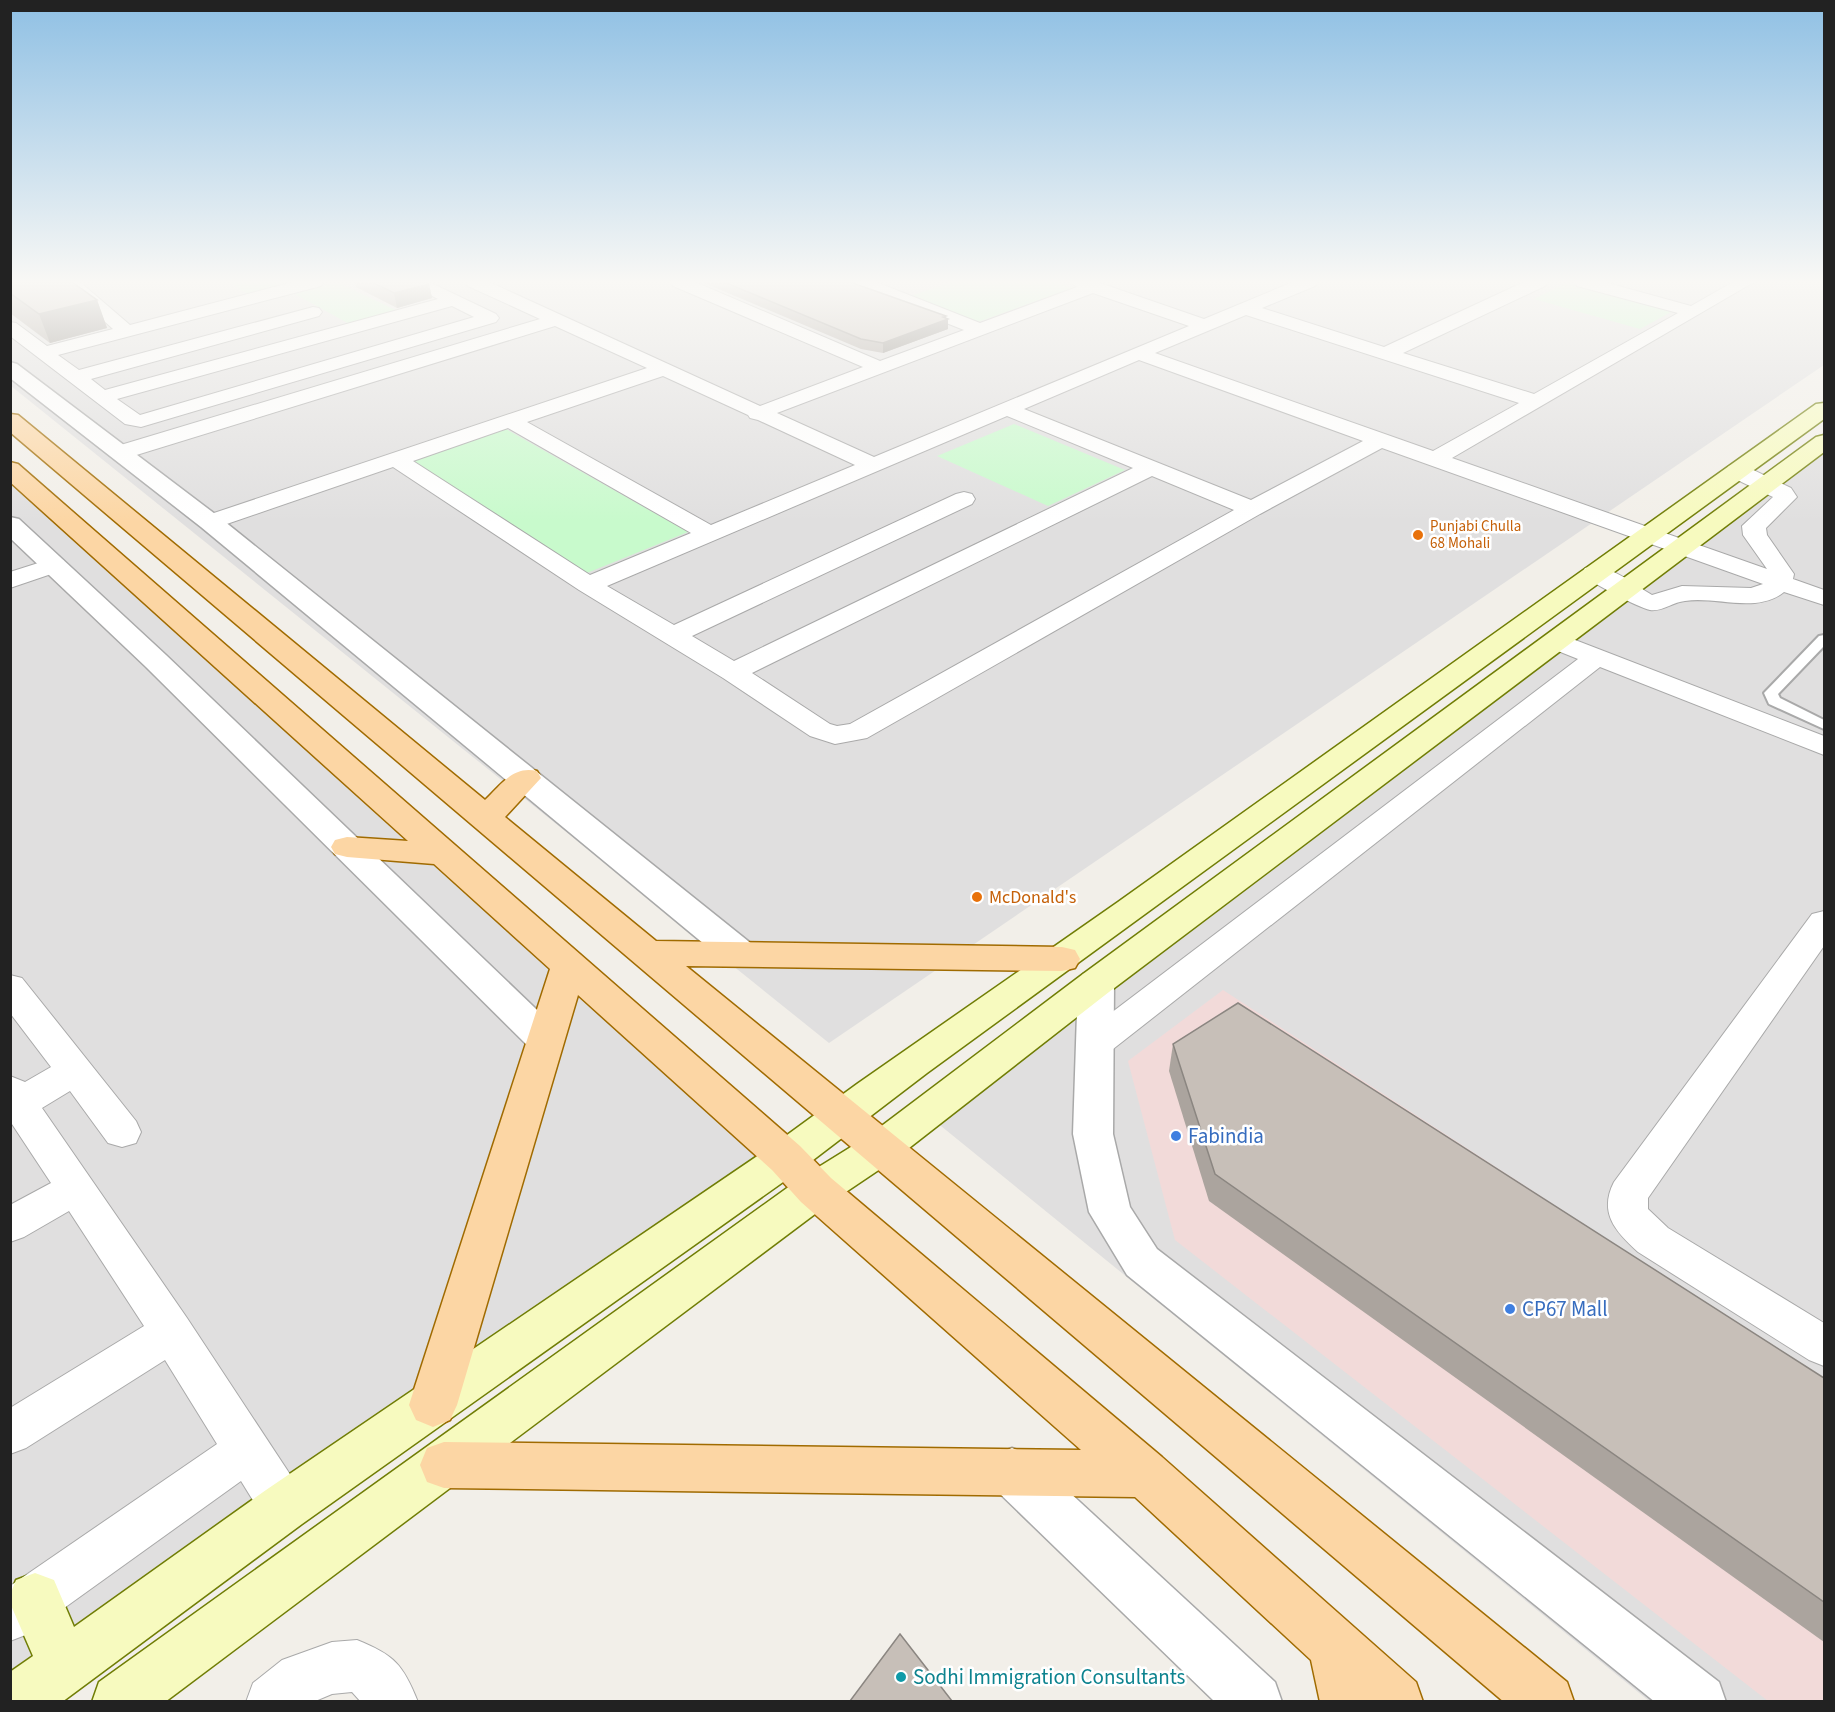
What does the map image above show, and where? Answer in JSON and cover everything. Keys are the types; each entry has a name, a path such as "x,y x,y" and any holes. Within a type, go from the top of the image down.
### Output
{"main road":[{"path":"15,1701 284,1507 434,1405 801,1174 881,1148 1079,971 1594,573 1824,409"},
{"path":"10,420 840,1115 1547,1701"},
{"path":"119,1701 444,1465 801,1174 840,1115 1079,971 1557,641 1824,442"},
{"path":"10,469 801,1174 1145,1474 1396,1701"},
{"path":"486,817 526,778"},
{"path":"347,847 441,854"},
{"path":"647,952 740,954 1079,971"},
{"path":"434,1405 569,966"},
{"path":"444,1465 1145,1474"},
{"path":"23,1607 64,1666"},
{"path":"1334,1646 1348,1701"}],"street":[{"path":"56,362 136,421 338,362"},
{"path":"76,377 131,362"},
{"path":"102,396 229,362"},
{"path":"122,452 417,362"},
{"path":"644,362 873,465"},
{"path":"867,362 881,368"},
{"path":"757,414 897,362"},
{"path":"588,585 1120,362"},
{"path":"1162,362 1437,458 1824,598"},
{"path":"1414,362 1537,402"},
{"path":"1437,458 1607,362"},
{"path":"221,364 254,386 294,399"},
{"path":"10,368 210,522 740,954"},
{"path":"210,522 661,370"},
{"path":"254,386 268,407"},
{"path":"1006,409 1252,509"},
{"path":"509,420 710,534"},
{"path":"395,459 588,585 733,672 820,730 835,735 857,732 1252,509 1382,439"},
{"path":"733,672 1151,468"},
{"path":"1594,573 1627,589 1642,600 1658,603 1682,592 1762,595 1780,582 1782,574 1755,535 1754,526 1786,498 1783,493 1737,471"},
{"path":"672,636 964,500"},
{"path":"10,524 545,1040"},
{"path":"10,581 54,566"},
{"path":"1557,641 1824,746"},
{"path":"1095,1044 1597,657"},
{"path":"1824,922 1628,1194 1626,1207 1633,1222 1653,1240 1824,1346"},
{"path":"1079,971 1095,1044 1093,1134 1100,1173 1110,1212 1142,1262 1699,1701"},
{"path":"10,987 122,1132"},
{"path":"75,1071 15,1097 172,1332 284,1507"},
{"path":"10,1225 76,1188"},
{"path":"10,1433 172,1332"},
{"path":"23,1607 247,1450"},
{"path":"1012,1472 1255,1701"},
{"path":"273,1701 300,1678 332,1668 357,1666 376,1677 392,1701"}],"lane":[{"path":"1824,639 1771,693 1774,701 1824,725"}],"shaded area":[{"path":"11,362 1824,362 1824,365 829,1043 11,386"},
{"path":"1824,432 1824,1701 1649,1701 920,1109 1552,640"},
{"path":"10,473 781,1158 10,1701"},
{"name":"CP67 Mall","path":"1223,990 1824,1380 1824,1701 1768,1701 1175,1240 1128,1061"}],"green space":[{"path":"1014,424 1125,470 1048,506 937,456"},
{"path":"506,429 688,532 587,573 410,461"}],"building":[{"name":"CP67 Mall","path":"1238,1003 1824,1378 1824,1602 1215,1174 1173,1044"},
{"path":"900,1634 952,1701 850,1701"}],"place":[{"name":"Punjabi Chulla 68 Mohali","path":"1418,535"},
{"name":"McDonald's","path":"977,897"},
{"name":"Fabindia","path":"1176,1136"},
{"name":"CP67 Mall","path":"1510,1309"},
{"name":"Sodhi Immigration Consultants","path":"901,1677"}]}
